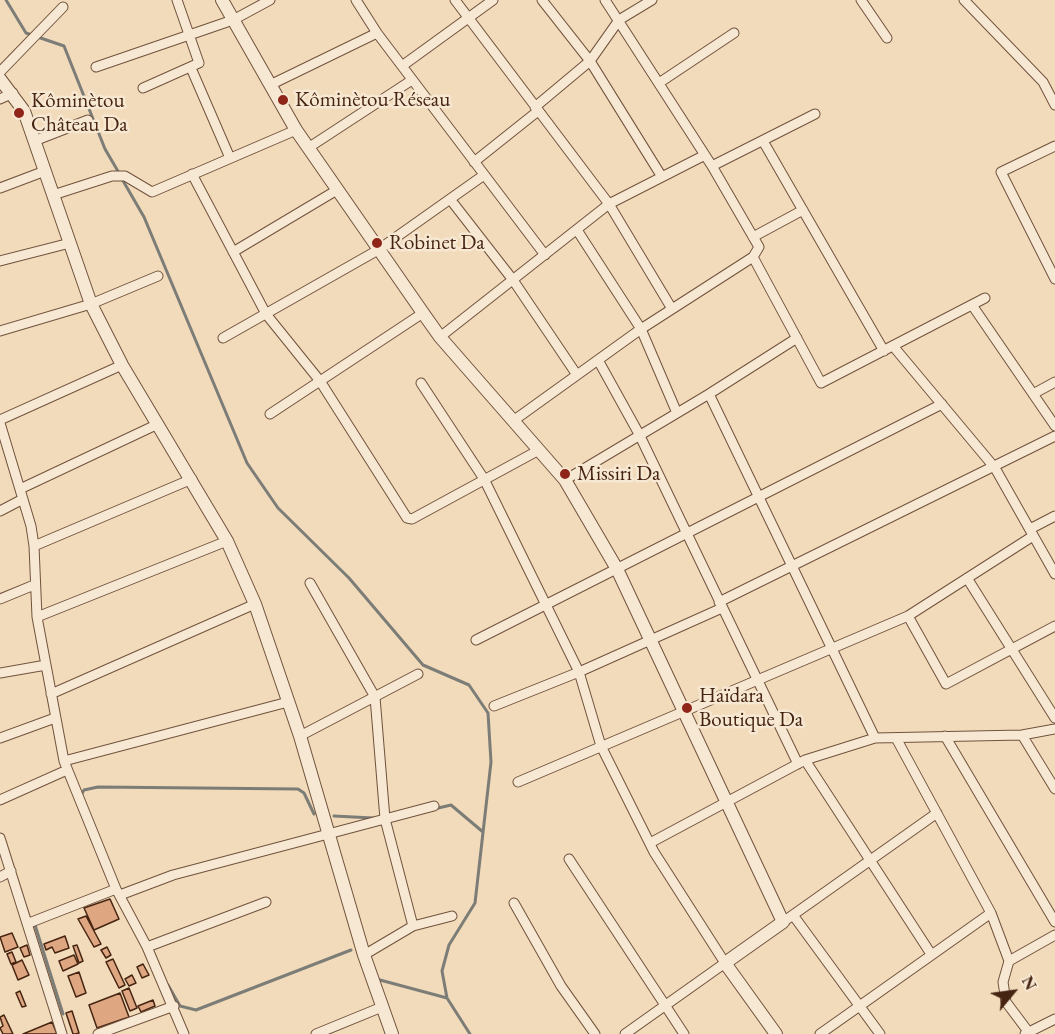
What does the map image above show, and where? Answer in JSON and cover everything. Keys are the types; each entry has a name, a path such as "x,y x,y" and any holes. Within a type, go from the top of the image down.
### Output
{"street":[{"path":"143,88 199,63 177,0"},
{"path":"222,0 296,130 440,337 565,480 617,569 725,802 788,918 880,1034"},
{"path":"96,67 233,20 270,0"},
{"path":"356,0 377,33 545,255"},
{"path":"455,0 609,204 672,309"},
{"path":"402,66 493,0"},
{"path":"542,0 590,61 662,177"},
{"path":"513,421 641,329 753,257 759,247 712,166 606,0"},
{"path":"474,162 590,61 619,20 652,0"},
{"path":"861,0 887,38"},
{"path":"964,0 1043,82 1055,105"},
{"path":"0,72 63,7"},
{"path":"270,85 377,33"},
{"path":"659,83 734,33"},
{"path":"191,68 230,158"},
{"path":"0,79 13,93 24,111 91,304 122,365 227,541 255,604 300,736 364,955 392,1034"},
{"path":"308,148 412,80"},
{"path":"0,99 13,93"},
{"path":"712,166 815,114"},
{"path":"34,141 88,120"},
{"path":"53,195 112,176 125,176 152,192 296,130"},
{"path":"763,141 889,348 942,404 995,468 1055,574"},
{"path":"1055,146 1001,172 1055,279"},
{"path":"440,337 609,204 705,155"},
{"path":"0,188 45,171"},
{"path":"192,174 266,314 320,381 409,519 539,450"},
{"path":"223,338 378,250 484,175"},
{"path":"233,252 337,190"},
{"path":"450,199 513,280 577,375"},
{"path":"753,237 803,210"},
{"path":"577,230 641,329 677,413"},
{"path":"0,261 70,243"},
{"path":"753,257 821,384 985,298"},
{"path":"0,332 91,304 158,276"},
{"path":"972,305 1055,426"},
{"path":"270,414 423,313"},
{"path":"565,480 709,394 796,338"},
{"path":"598,360 639,434 757,680 802,762 932,954"},
{"path":"122,365 0,422 23,499 34,546 33,585 37,617 65,766 118,892 147,947 184,1034"},
{"path":"1033,394 1055,382"},
{"path":"421,383 484,479 544,606 579,672 602,746 650,843 725,963 776,1034"},
{"path":"709,394 875,738"},
{"path":"476,640 942,404"},
{"path":"20,489 158,424"},
{"path":"495,706 650,640 1055,436"},
{"path":"34,546 192,479"},
{"path":"0,511 23,499"},
{"path":"518,782 908,616 1055,516"},
{"path":"37,617 227,541"},
{"path":"967,578 1055,718"},
{"path":"310,583 375,697 385,819 413,926"},
{"path":"0,599 33,585"},
{"path":"51,694 255,604"},
{"path":"908,616 946,684 1055,626"},
{"path":"0,673 45,665"},
{"path":"300,736 418,674"},
{"path":"0,800 65,766 288,702"},
{"path":"0,738 55,718"},
{"path":"650,843 802,762 875,738 1022,735 1055,729"},
{"path":"1022,735 1055,789"},
{"path":"945,736 1055,922"},
{"path":"896,738 991,913 1009,961 1003,981 1006,1002 1028,1033 1055,1019"},
{"path":"29,923 173,875 434,806"},
{"path":"625,1034 937,813"},
{"path":"0,838 29,923 62,1034"},
{"path":"569,859 684,1034"},
{"path":"0,877 11,872"},
{"path":"147,947 266,902"},
{"path":"514,903 561,986 595,1034"},
{"path":"820,1034 991,913"},
{"path":"364,955 413,926 452,916"},
{"path":"1009,961 1055,935"},
{"path":"98,1034 174,1006"},
{"path":"316,1034 382,1007"}],"building":[{"path":"110,899 119,919 94,930 84,908"},
{"path":"86,916 101,944 94,947 78,919"},
{"path":"12,933 18,947 5,952 0,937"},
{"path":"65,936 69,948 55,953 52,947 46,950 44,944"},
{"path":"27,945 30,955 24,957 20,948"},
{"path":"77,945 83,961 79,963 73,946"},
{"path":"107,947 111,955 106,958 101,950"},
{"path":"12,952 16,962 11,964 7,954"},
{"path":"74,955 78,964 63,971 59,961"},
{"path":"113,959 125,985 119,988 106,962"},
{"path":"22,960 29,975 18,980 12,965"},
{"path":"143,964 149,975 142,978 137,967"},
{"path":"79,972 86,993 76,997 68,976"},
{"path":"132,975 136,983 129,986 125,979"},
{"path":"129,988 137,1008 130,1011 122,991"},
{"path":"20,991 26,1006 22,1007 16,993"},
{"path":"120,993 129,1017 97,1028 89,1005"},
{"path":"153,1000 155,1006 141,1012 138,1006"},
{"path":"72,1011 79,1033 76,1034 73,1034 66,1013"},
{"path":"4,1015 13,1034 3,1034 0,1028 3,1026 0,1017"},
{"path":"52,1022 57,1034 23,1034"}],"waterway":[{"path":"6,0 26,33 64,46 105,149 119,173"},
{"path":"122,179 144,217 247,463 278,508 349,578 423,665 469,685 488,713 491,762 475,903 449,945 442,971 447,998 470,1034"},
{"path":"81,795 84,790 98,787 298,789 304,793 314,814"},
{"path":"434,809 451,805 483,832"},
{"path":"334,816 373,818"},
{"path":"37,922 35,925 63,1014"},
{"path":"168,985 180,1006 196,1010 351,950"},
{"path":"380,980 447,998"}],"place":[{"name":"Kôminètou Réseau","path":"283,100"},
{"name":"Kôminètou Château Da","path":"19,113"},
{"name":"Robinet Da","path":"377,243"},
{"name":"Missiri Da","path":"565,474"},
{"name":"Haïdara Boutique Da","path":"687,708"}]}
